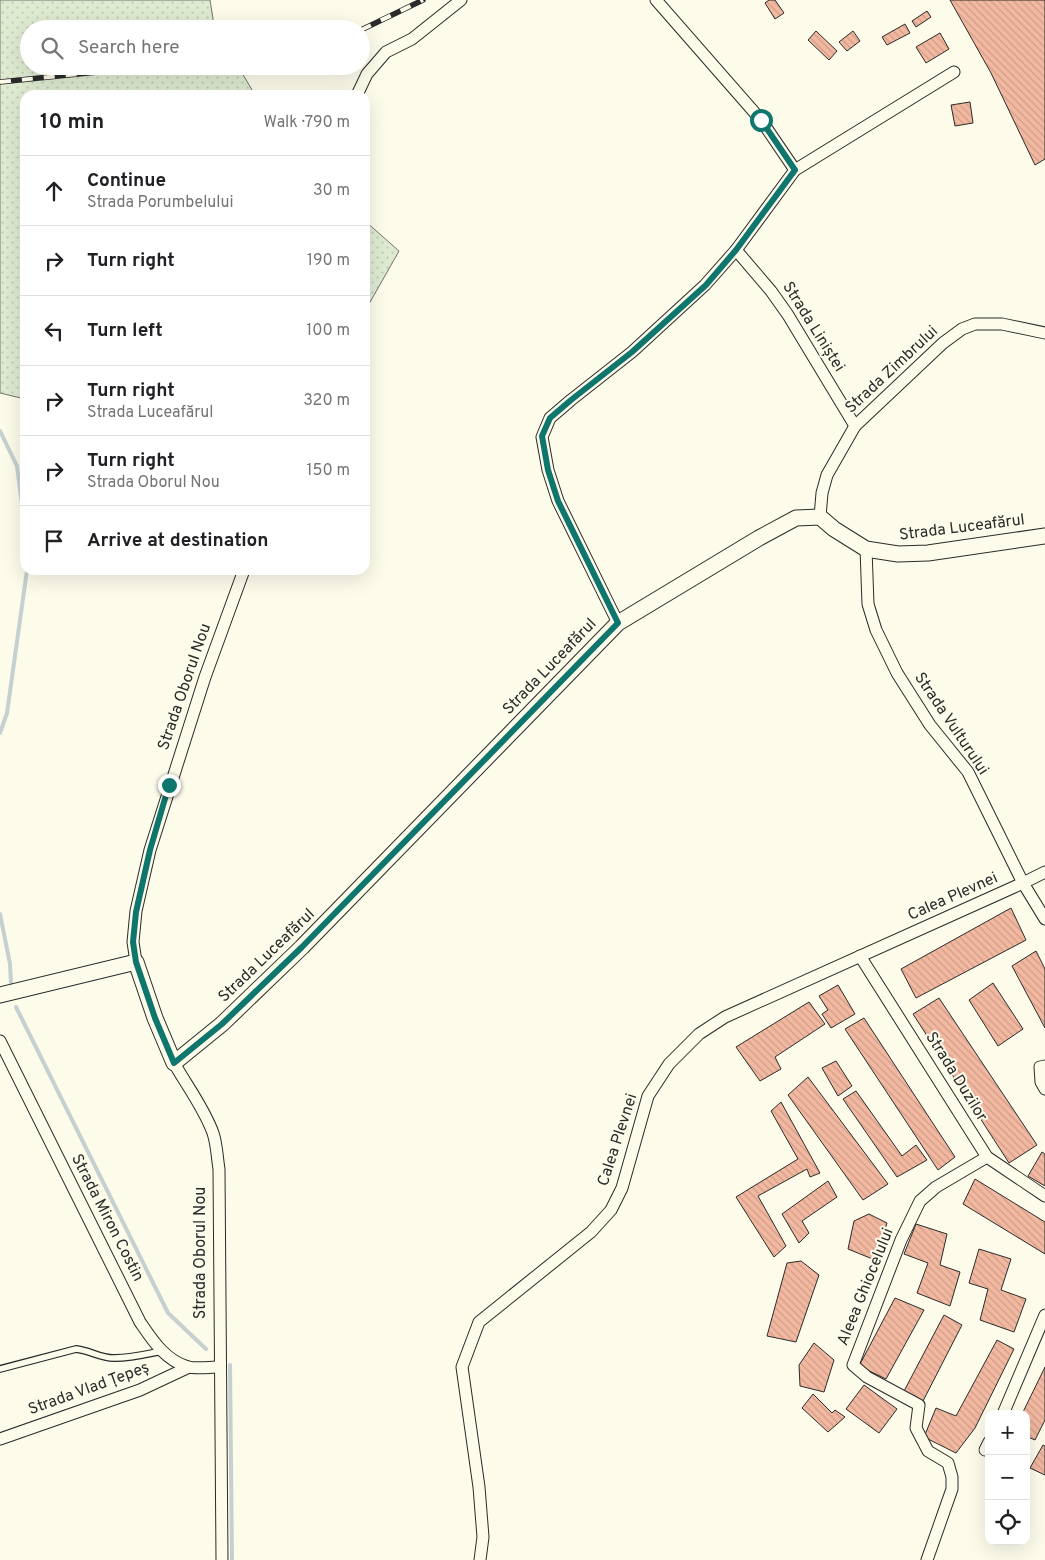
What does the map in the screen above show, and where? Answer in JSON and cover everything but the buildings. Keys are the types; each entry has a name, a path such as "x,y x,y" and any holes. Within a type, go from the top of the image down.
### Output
{"street":[{"path":"370,70 386,52 412,39 461,0"},
{"path":"656,0 761,120 795,170"},
{"path":"618,623 558,501 548,470 542,436 550,418 632,352 706,285 736,250 795,170 954,72"},
{"path":"359,90 366,75"},
{"name":"Strada Liniștei","path":"736,250 771,291 788,315 855,426"},
{"name":"Strada Zimbrului","path":"820,517 822,492 827,475 855,426 942,343 962,329 976,324 1002,324 1045,333"},
{"name":"Strada Luceafărul","path":"174,1063 222,1024 302,947 618,623 759,538 796,518 820,517 834,529 866,549 898,554 928,553 1045,536"},
{"name":"Strada Vulturului","path":"866,549 868,604 876,630 897,673 930,725 968,772 1023,883 1045,919"},
{"name":"Strada Oborul Nou","path":"222,1560 219,1367 219,1168 217,1149 207,1119 174,1063 155,1018 136,962 133,942 136,912 150,850 205,677 242,575"},
{"name":"Calea Plevnei","path":"480,1560 483,1537 479,1487 462,1366 479,1322 591,1232 611,1210 622,1188 648,1096 669,1064 699,1034 725,1017 1045,872"},
{"name":"Strada Duzilor","path":"860,956 986,1157 1045,1196"},
{"path":"0,995 136,962"},
{"name":"Strada Miron Costin","path":"0,1041 140,1322 153,1342 168,1358 189,1367 219,1367"},
{"path":"1045,1066 1040,1067 1041,1082 1045,1089"},
{"name":"Aleea Ghiocelului","path":"927,1560 952,1489 952,1477 948,1463 928,1451 924,1444 916,1428 919,1405 867,1377 853,1365 901,1240 920,1201 936,1187 986,1157"},
{"path":"1005,1410 1045,1315"},
{"name":"Strada Vlad Țepeș","path":"0,1439 140,1390 189,1367"}],"lane":[{"path":"0,1369 76,1349 114,1358 162,1351"}],"green space":[{"path":"0,0 210,0 213,20 20,20 20,75 243,75 252,90 20,90 20,398 0,393"},
{"path":"370,225 399,251 370,302"}],"waterway":[{"path":"0,431 17,466 20,489"},
{"path":"0,733 7,713 26,575"},
{"path":"0,914 10,964 11,983"},
{"path":"16,1007 168,1313 206,1349"},
{"path":"230,1365 232,1560"}],"railway":[{"path":"370,26 423,0"},
{"path":"0,82 68,75"}],"route":[{"path":"169,785 150,850 136,912 133,942 136,962 155,1018 174,1063 222,1024 302,947 618,623 558,501 548,470 542,436 550,418 632,352 706,285 736,250 795,170 761,120"}]}
